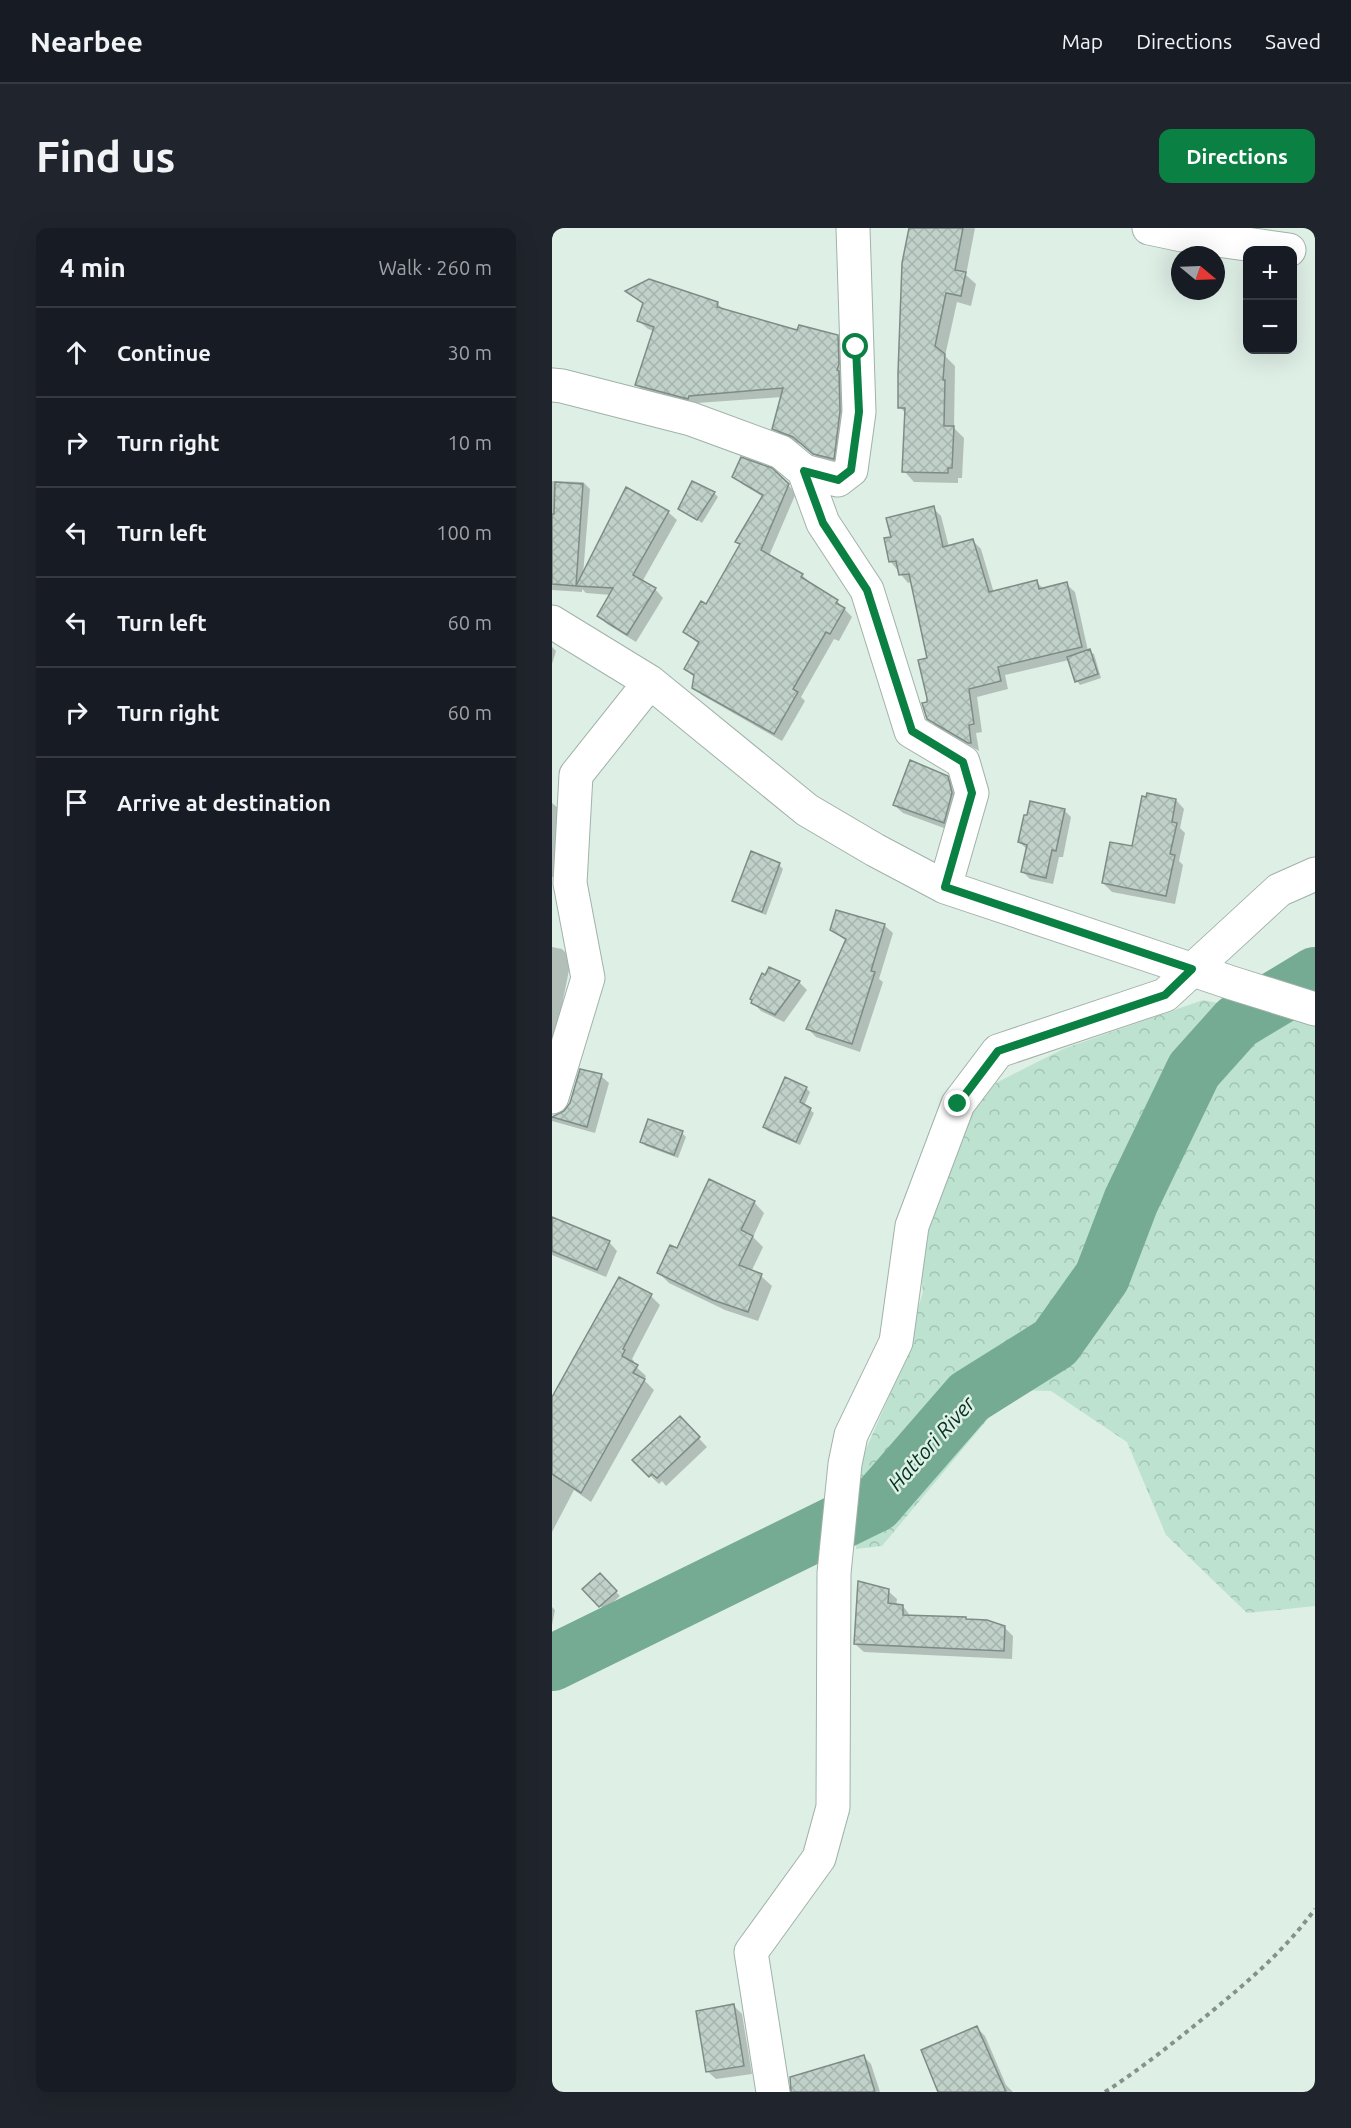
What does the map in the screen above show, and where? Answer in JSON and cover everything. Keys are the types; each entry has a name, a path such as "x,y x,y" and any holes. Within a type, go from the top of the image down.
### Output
{"street":[{"path":"552,386 562,386 691,419 781,452 804,471 838,480 851,470 859,412 853,228"},
{"path":"1149,228 1257,246"},
{"path":"1297,252 1315,256"},
{"path":"804,471 823,523 867,590 912,731 963,762 972,793 945,887"},
{"path":"552,622 650,682 807,810 945,887 1315,1009"},
{"path":"552,1097 588,978 570,883 576,776 650,682"},
{"path":"773,2092 751,1952 819,1858 834,1807 834,1573 850,1435 896,1342 912,1226 958,1104 998,1051 1165,995 1279,890 1315,874"}],"path":[{"path":"1105,2092 1170,2046 1240,1988 1294,1937 1315,1909"}],"green space":[{"path":"1203,1000 1315,1022 1315,1606 1247,1613 1166,1535 1127,1442 1051,1391 1012,1390 882,1546 856,1549 860,1463 897,1378 923,1292 918,1246 956,1132 996,1083 1063,1049"}],"building":[{"path":"909,228 963,228 955,270 966,272 961,296 946,293 935,346 945,354 944,426 954,426 952,468 948,468 948,473 902,472 905,408 898,408 898,373 902,263"},
{"path":"649,279 718,302 717,307 797,330 799,325 838,335 839,364 837,370 839,371 840,411 834,459 813,454 793,437 772,429 783,388 689,396 688,399 635,385 654,327 637,321 643,303 625,291"},
{"path":"741,457 772,468 789,484 761,550 803,574 801,577 838,600 836,603 845,608 830,634 826,632 793,689 798,692 774,734 692,688 694,675 684,669 699,642 683,632 701,601 706,604 740,544 735,542 763,495 732,477"},
{"path":"692,481 715,492 697,520 678,509"},
{"path":"555,482 583,484 576,586 552,584 552,514 554,514"},
{"path":"626,487 669,511 633,575 656,588 627,635 597,616 613,588 576,586"},
{"path":"934,506 943,547 973,539 989,592 1037,580 1039,589 1067,582 1082,647 998,667 1001,681 969,689 974,724 969,725 971,743 927,719 922,703 927,702 927,698 918,660 927,658 909,574 899,575 896,561 889,562 884,538 891,537 886,518"},
{"path":"1090,649 1098,674 1075,682 1067,657"},
{"path":"910,760 948,776 952,793 944,823 893,805"},
{"path":"1147,793 1176,799 1172,822 1177,823 1170,854 1175,855 1166,896 1102,883 1110,842 1132,846 1142,796 1146,797"},
{"path":"1030,801 1065,809 1056,851 1052,850 1046,878 1021,872 1027,845 1018,842 1024,815 1027,815"},
{"path":"751,851 780,863 762,912 732,901"},
{"path":"836,910 885,924 871,971 875,972 852,1044 806,1029 846,939 830,930"},
{"path":"769,967 800,981 775,1015 751,1003 750,999 762,973 765,975"},
{"path":"580,1069 602,1074 587,1127 552,1117 564,1111 570,1103"},
{"path":"785,1077 807,1087 800,1102 811,1108 796,1142 763,1127"},
{"path":"648,1119 683,1131 674,1155 640,1142"},
{"path":"709,1179 755,1201 741,1230 753,1236 739,1265 762,1274 748,1312 713,1300 657,1273 670,1245 677,1248"},
{"path":"552,1217 610,1241 597,1270 552,1251"},
{"path":"619,1277 652,1294 623,1349 625,1350 622,1356 638,1365 633,1373 645,1379 581,1493 552,1474 552,1397"},
{"path":"680,1416 700,1437 657,1478 652,1474 649,1477 632,1460"},
{"path":"600,1573 617,1591 599,1607 582,1589"},
{"path":"858,1581 889,1589 888,1603 903,1605 903,1615 966,1617 966,1619 987,1620 1005,1626 1004,1651 854,1644"},
{"path":"734,2004 744,2066 706,2072 696,2011"},
{"path":"977,2026 1006,2092 938,2092 921,2050"},
{"path":"864,2055 875,2092 791,2092 790,2077"}],"waterway":[{"name":"Hattori River","path":"552,1663 876,1504 969,1397 1055,1343 1102,1277 1131,1201 1194,1070 1237,1022 1315,975"}],"route":[{"path":"856,347 859,412 851,470 838,480 804,471 823,523 867,590 912,731 963,762 972,793 945,887 1192,969 1165,995 998,1051 958,1104"}]}
